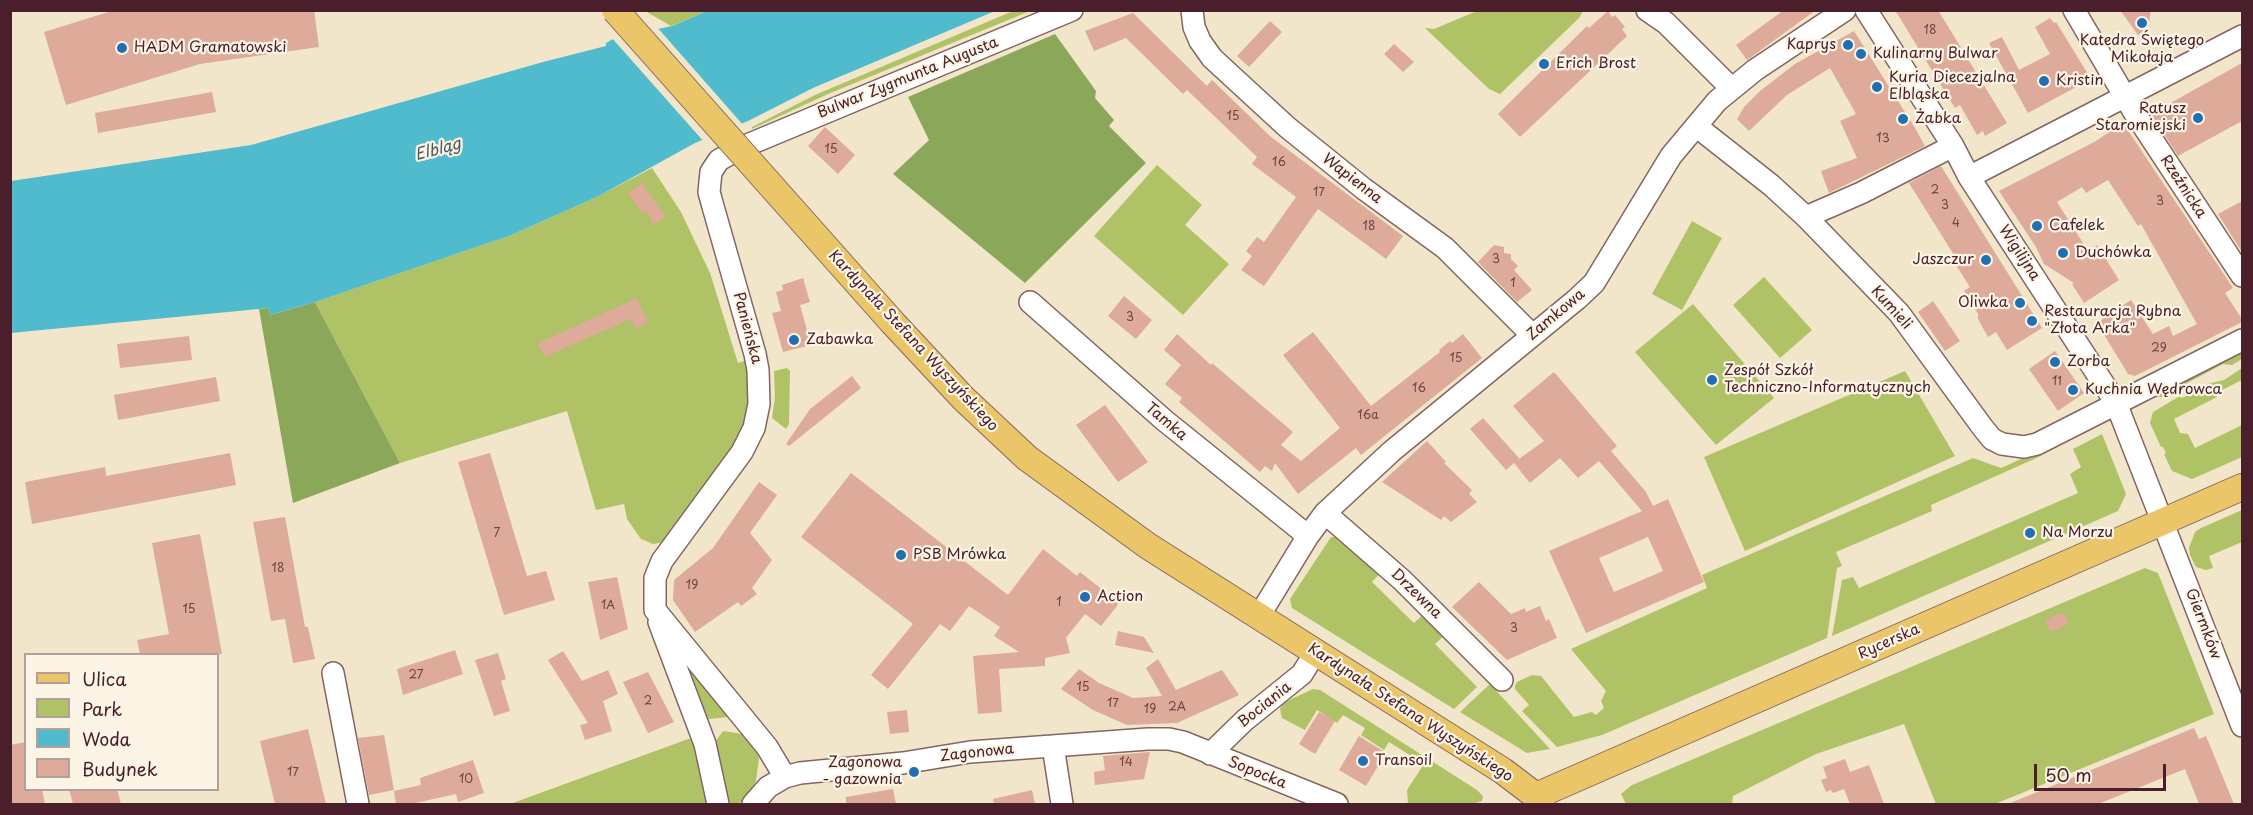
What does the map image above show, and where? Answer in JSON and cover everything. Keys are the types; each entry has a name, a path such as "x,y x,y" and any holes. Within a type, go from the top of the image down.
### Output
{"main road":[{"name":"Kardynała Stefana Wyszyńskiego","path":"615,10 747,154 893,323 955,390 1027,458 1148,546 1503,771 1533,802"},
{"name":"Rycerska","path":"1533,802 2242,488"}],"street":[{"name":"Bulwar Zygmunta Augusta","path":"747,154 1072,10"},
{"name":"Wapienna","path":"1192,10 1194,27 1200,41 1212,58 1287,128 1364,189 1445,248 1532,335"},
{"path":"1647,10 1666,23 1731,88"},
{"name":"Zamkowa","path":"1259,616 1308,536 1325,513 1392,451 1594,283 1671,156 1731,88 1845,10"},
{"name":"Wigilijna","path":"1866,10 1953,146 1969,177 2116,403 2164,522"},
{"name":"Rzeźnicka","path":"2074,10 2125,96 2242,276"},
{"path":"1969,177 2242,36"},
{"name":"Kumieli","path":"1696,126 1771,185 1899,313 1992,439 2008,445 2024,447 2037,444 2242,340"},
{"path":"1806,218 1953,146"},
{"name":"Panieńska","path":"718,804 705,744 655,609 655,578 662,561 742,452 754,429 759,404 758,370 710,192 711,172 719,160 747,154"},
{"name":"Tamka","path":"1030,302 1164,420 1308,536"},
{"name":"Drzewna","path":"1325,513 1402,580 1502,680"},
{"name":"Giermków","path":"2164,522 2242,726"},
{"path":"655,609 767,747 785,777"},
{"name":"Bociania","path":"1210,754 1245,720 1302,674 1315,652"},
{"path":"333,673 358,804"},
{"name":"Zagonowa","path":"753,804 768,787 785,777 800,773 903,763 970,752 1149,738 1183,742 1210,754"},
{"path":"1053,746 1062,804"},
{"name":"Sopocka","path":"1210,754 1337,804"}],"green space":[{"path":"645,11 707,11 671,26"},
{"path":"1013,11 1030,11 828,94 752,129 815,95"},
{"path":"1477,11 1583,11 1579,18 1500,94 1489,89 1425,28 1434,29"},
{"path":"1055,34 1096,91 1095,98 1114,120 1109,126 1146,163 1025,283 893,174 929,140 908,97"},
{"path":"1157,165 1202,205 1185,225 1229,264 1183,315 1094,236"},
{"path":"652,168 681,212 710,273 738,363 747,360 751,392 746,421 731,451 664,542 653,544 641,539 627,519 624,504 596,510 567,411 400,463 315,302 509,236 599,196"},
{"path":"1692,221 1722,238 1682,310 1652,294"},
{"path":"1764,277 1812,330 1780,358 1733,305"},
{"path":"315,302 400,463 293,503 259,309 269,308 270,315"},
{"path":"1693,304 1774,398 1716,445 1635,352"},
{"path":"2242,350 2242,359 2232,365 2223,364 2161,397 2155,396"},
{"path":"787,368 790,371 789,424 786,429 772,418 775,397 774,371"},
{"path":"2242,368 2242,380 2216,393 2217,397 2174,419 2180,433 2188,434 2195,448 2242,425 2242,457 2192,479 2172,471 2164,454 2166,453 2150,423 2153,412 2180,396 2181,398 2187,396 2186,393 2203,385 2224,380"},
{"path":"1905,371 1955,456 1745,551 1704,457"},
{"path":"2102,434 2126,494 2118,511 1832,636 1842,580 1853,577 1859,588 2078,493 2070,474 2081,467 2073,449"},
{"path":"2039,451 2041,456 1931,505 1932,511 1836,552 1842,566 1837,568 1827,638 1602,735 1557,747 1522,711 1529,705 1515,686 1517,682 1532,675 1541,676 1574,717 1592,712 1596,715 1604,708 1601,701 1606,691 1571,649 1707,588 1702,575 1973,458 2001,468"},
{"path":"2242,510 2242,542 2209,556 2213,568 2206,570 2196,567 2189,548 2195,532"},
{"path":"1331,537 1344,537 1383,570 1372,582 1414,623 1426,612 1447,633 1435,644 1477,687 1454,709 1292,608 1290,599"},
{"path":"2145,568 2158,573 2214,714 1995,804 1936,804 1904,724 1816,754 1733,796 1732,804 1626,804 1621,794 1632,785"},
{"path":"681,656 729,717 709,719 703,716"},
{"path":"1490,684 1550,749 1527,753 1460,712"},
{"path":"1313,689 1320,690 1477,790 1483,796 1482,801 1472,804 1408,804 1407,790 1424,764 1389,742 1384,750 1361,735 1365,728 1343,715 1337,723 1317,710 1305,730 1282,718 1280,709 1283,703"},
{"path":"723,731 750,737 759,758 756,781 748,795 737,804 727,803 715,742"},
{"path":"691,738 700,759 706,804 510,804"}],"water":[{"name":"Elbląg","path":"707,11 995,11 813,88 748,121 695,143 599,196 509,236 315,302 270,315 269,308 11,333 11,181 251,145 606,46 606,43 613,39 672,26"}],"pier":[{"path":"656,26 744,126 705,143 611,37"}],"building":[{"name":"HADM Gramatowski","path":"115,10 314,10 319,47 200,64 66,105 44,32"},
{"path":"1784,10 1816,10 1747,60 1736,45"},
{"path":"1895,10 1938,10 2007,123 1985,136 1983,131 1977,135 1960,105 1955,108"},
{"name":"Katedra Świętego Mikołaja","path":"2120,10 2151,10 2148,28 2138,35"},
{"path":"1608,11 1612,17 1615,15 1625,27 1622,29 1627,36 1520,137 1498,114 1587,26 1589,28"},
{"path":"1133,13 1207,86 1212,80 1271,137 1403,236 1386,259 1318,209 1264,286 1241,270 1252,256 1246,251 1257,237 1264,242 1296,197 1252,164 1257,157 1187,90 1183,94 1126,38 1094,51 1085,31"},
{"path":"2050,18 2054,23 2056,22 2091,79 2028,113 1989,43 2002,37 2019,70 2050,54 2035,27"},
{"path":"1270,21 1282,32 1249,67 1237,56"},
{"path":"1854,31 1925,146 1829,193 1821,171 1857,158 1840,121 1856,114 1830,68 1787,95 1749,131 1737,119 1744,107 1760,91 1795,64"},
{"path":"1394,44 1414,62 1403,72 1384,54"},
{"name":"Ratusz Staromiejski","path":"2242,63 2242,121 2178,156 2151,114"},
{"path":"212,92 216,112 98,133 95,113"},
{"path":"2123,123 2233,288 2225,293 2242,319 2242,322 2135,376 2128,374 2097,323 2131,300 2153,334 2169,326 2173,336 2197,324 2141,224 2138,226 2108,180 2086,193 2082,187 2057,202 2088,251 2097,245 2119,280 2084,303 2072,284 2074,283 2044,264 2036,247 1999,191 2096,141"},
{"path":"825,127 855,155 838,174 808,146"},
{"path":"1941,166 2042,328 2007,350 1996,332 1988,337 1964,291 1970,287 1956,265 1959,263 1909,183"},
{"path":"642,183 666,218 653,224 647,211 642,214 628,193"},
{"path":"2242,201 2242,252 2218,214"},
{"path":"1494,245 1504,247 1504,253 1511,254 1511,259 1518,266 1514,270 1532,290 1517,302 1478,262"},
{"path":"803,278 810,302 800,305 811,345 783,352 772,313 781,311 776,292 783,290 782,285"},
{"path":"1124,296 1152,320 1136,339 1108,316"},
{"path":"637,298 648,323 635,329 631,319 544,357 538,343"},
{"path":"1933,301 1960,341 1945,351 1918,312"},
{"path":"1313,332 1371,406 1440,352 1439,350 1450,341 1452,343 1463,334 1482,358 1361,455 1356,448 1298,494 1275,463 1272,471 1265,466 1260,472 1179,402 1182,398 1165,384 1181,365 1164,350 1177,334 1293,432 1281,445 1301,461 1340,428 1283,355"},
{"path":"189,336 192,360 120,368 117,344"},
{"path":"2055,351 2084,393 2058,411 2029,369"},
{"path":"1554,372 1617,446 1611,451 1646,492 1653,506 1668,499 1704,582 1586,633 1549,551 1642,511 1599,461 1578,478 1560,458 1530,483 1514,463 1506,470 1470,429 1483,418 1519,458 1516,461 1544,441 1513,406","holes":["1648,537 1663,571 1614,592 1599,558"]},
{"path":"852,376 861,388 789,446 786,444 810,409"},
{"path":"216,377 220,401 118,420 114,395"},
{"path":"1105,405 1148,462 1118,482 1076,425"},
{"path":"1427,441 1446,462 1444,463 1472,490 1469,494 1477,502 1451,522 1444,516 1441,520 1382,482"},
{"path":"230,453 236,485 32,524 25,482 105,467 106,476"},
{"path":"490,453 527,576 546,571 555,600 504,615 458,462"},
{"path":"851,473 1008,595 1043,549 1077,576 1080,572 1118,602 1117,606 1101,626 1085,614 1066,638 1070,653 1045,658 1045,666 999,669 1002,712 978,714 973,656 1019,652 994,636 1000,627 969,606 950,631 940,624 888,689 871,675 913,624 801,537"},
{"path":"759,482 777,495 750,533 772,560 752,588 757,594 741,606 738,602 695,632 673,600 674,580 713,548"},
{"path":"285,517 305,627 308,627 315,659 293,663 285,619 271,621 253,522"},
{"path":"200,534 222,654 140,653 137,640 169,634 152,543"},
{"path":"617,577 628,629 600,640 588,582"},
{"path":"1479,582 1511,614 1525,608 1526,612 1540,606 1546,621 1549,619 1557,638 1507,660 1452,607"},
{"path":"2063,612 2069,624 2050,632 2045,620"},
{"path":"1118,631 1144,637 1154,653 1115,645"},
{"path":"455,650 463,674 403,695 397,669"},
{"path":"563,651 582,681 608,670 618,694 603,701 612,731 585,740 580,725 588,723 548,660"},
{"path":"498,653 506,679 501,681 510,711 494,716 475,660"},
{"path":"1158,659 1176,690 1222,670 1239,695 1177,723 1127,725 1093,710 1061,689 1079,669 1099,683 1133,698 1162,696 1146,668"},
{"path":"648,672 674,722 648,733 623,682"},
{"path":"907,710 909,732 890,734 887,712"},
{"path":"1319,712 1335,721 1315,754 1299,744"},
{"path":"2194,728 2199,739 2206,736 2234,804 2199,804 2185,769 2098,804 2008,804"},
{"path":"308,729 326,804 275,804 260,741"},
{"path":"384,735 394,790 369,795 358,738"},
{"name":"Transoil","path":"1359,736 1386,753 1366,786 1339,770"},
{"path":"24,742 24,791 42,791 45,804 10,804 10,745"},
{"path":"1150,752 1144,779 1095,785 1094,772 1105,770 1103,756"},
{"path":"1845,759 1850,772 1869,765 1884,804 1850,804 1844,789 1833,793 1831,790 1826,792 1821,780 1827,778 1823,767"},
{"path":"473,760 484,793 458,802 456,794 411,804 396,804 394,791 421,785 420,778"},
{"path":"893,789 896,804 846,804 846,797"},
{"path":"1032,790 1035,804 994,804 993,799"},
{"path":"70,791 118,791 121,804 73,804"}],"place":[{"name":"Katedra Świętego Mikołaja","path":"2142,23"},
{"name":"Kaprys","path":"1848,45"},
{"name":"HADM Gramatowski","path":"122,48"},
{"name":"Kulinarny Bulwar","path":"1861,54"},
{"name":"Erich Brost","path":"1544,64"},
{"name":"Kristin","path":"2044,81"},
{"name":"Kuria Diecezjalna Elbląska","path":"1877,87"},
{"name":"Ratusz Staromiejski","path":"2198,118"},
{"name":"Żabka","path":"1903,119"},
{"name":"Cafelek","path":"2037,226"},
{"name":"Duchówka","path":"2063,253"},
{"name":"Jaszczur","path":"1986,260"},
{"name":"Oliwka","path":"2020,303"},
{"name":"Restauracja Rybna \"Złota Arka\"","path":"2032,321"},
{"name":"Zabawka","path":"794,340"},
{"name":"Zorba","path":"2055,362"},
{"name":"Zespół Szkół Techniczno-Informatycznych","path":"1712,380"},
{"name":"Kuchnia Wędrowca","path":"2073,390"},
{"name":"Na Morzu","path":"2030,533"},
{"name":"PSB Mrówka","path":"901,555"},
{"name":"Action","path":"1085,597"},
{"name":"Transoil","path":"1363,761"},
{"name":"Zagonowa - gazownia","path":"914,772"}]}
